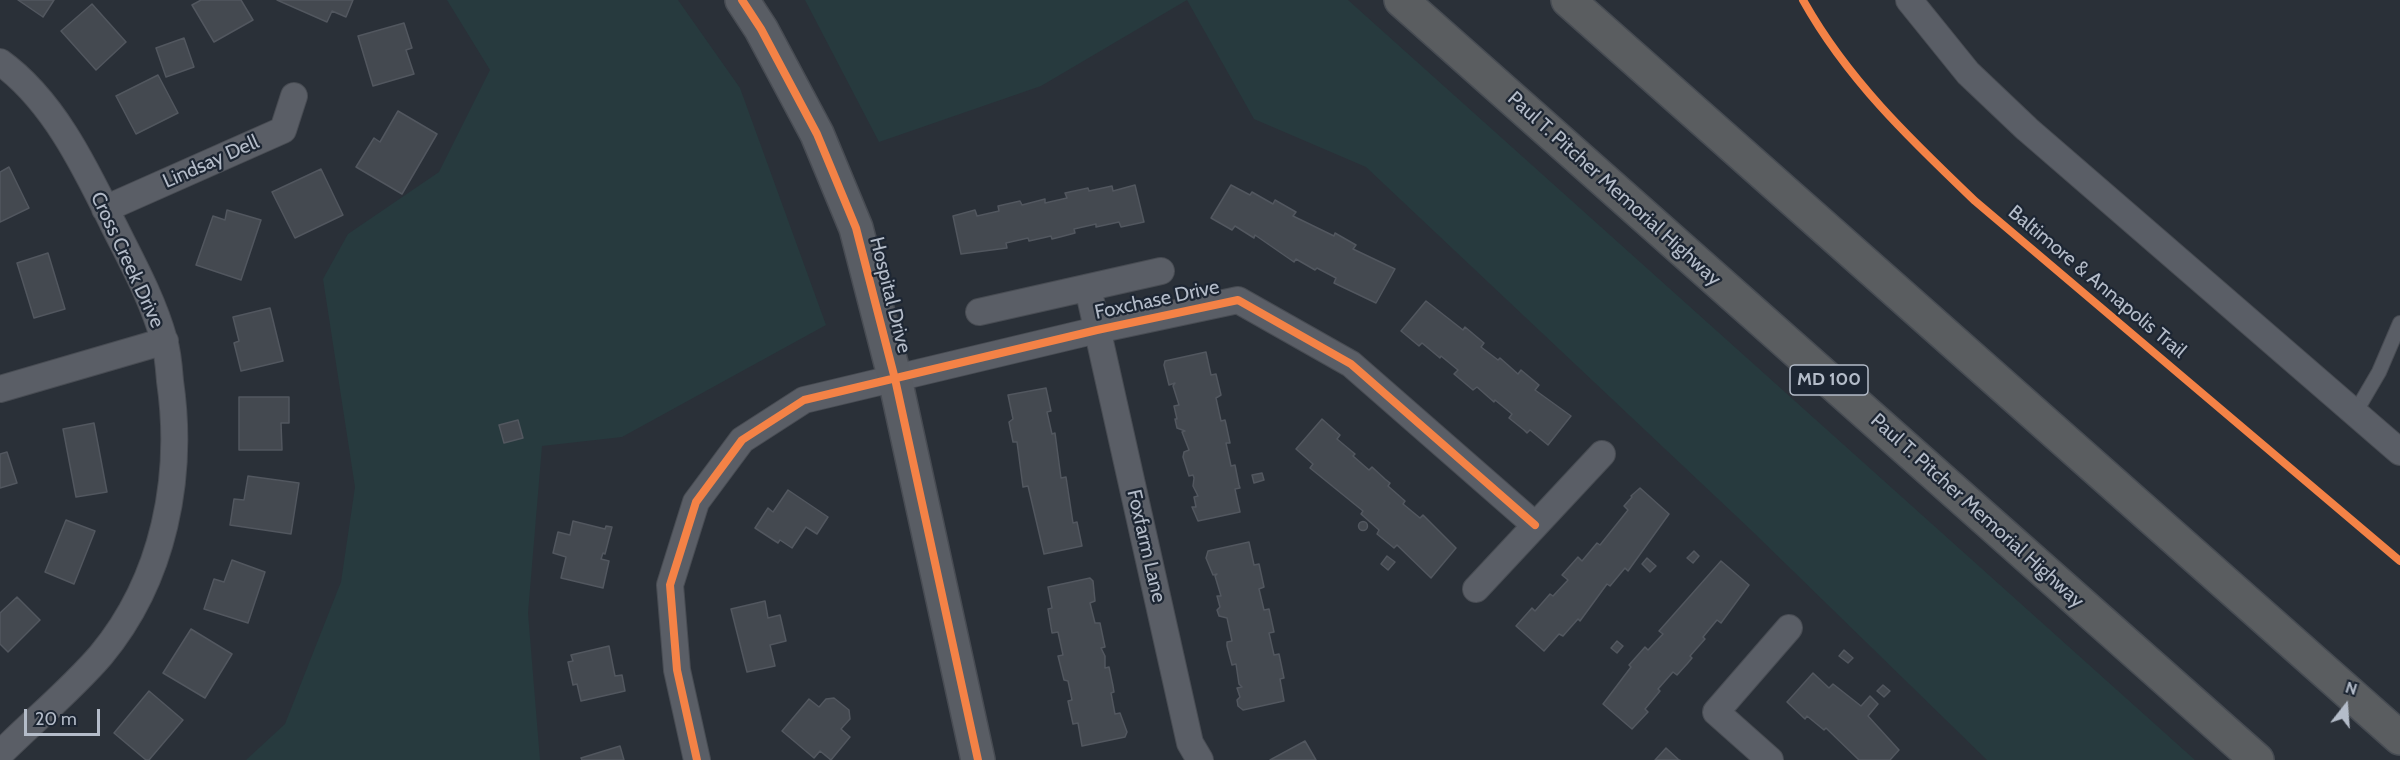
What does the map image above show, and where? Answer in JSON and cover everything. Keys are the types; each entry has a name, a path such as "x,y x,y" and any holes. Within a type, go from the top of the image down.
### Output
{"highway":[{"name":"Paul T. Pitcher Memorial Highway","path":"1401,0 2257,760"},
{"path":"1568,0 2400,738"}],"street":[{"name":"Hospital Drive","path":"742,0 761,29 817,134 856,228 894,379 978,760"},
{"path":"1908,0 1968,73 2027,129 2400,452"},
{"name":"Cross Creek Drive","path":"0,62 13,71 52,113 105,208 148,295 165,341 173,401 175,459 171,495 159,547 129,613 101,655 0,754"},
{"name":"Lindsay Dell","path":"105,208 283,130 294,96"},
{"path":"979,312 1161,271"},
{"name":"Foxfarm Lane","path":"1088,288 1190,742 1200,760"},
{"name":"Foxchase Drive","path":"697,760 677,670 670,585 696,502 742,440 804,400 1097,330 1238,300 1351,364 1535,525"},
{"path":"0,389 165,341"},
{"path":"1476,589 1602,454"},
{"path":"1770,760 1716,712 1789,628"}],"lane":[{"path":"2355,413 2379,372 2400,323"}],"green space":[{"path":"447,0 678,0 740,88 826,325 622,437 542,446 528,613 540,760 246,760 285,724 341,582 355,487 323,279 348,234 439,172 490,70"},
{"path":"805,0 1187,0 1041,86 879,142"},
{"path":"1187,0 1348,0 2195,760 1987,760 1751,530 1366,167 1254,119"}],"building":[{"path":"18,0 54,0 43,17"},
{"path":"201,0 241,0 253,20 214,42 192,5"},
{"path":"277,0 353,0 346,17 332,11 327,22"},
{"path":"92,4 126,42 96,70 61,31"},
{"path":"404,23 412,48 406,50 414,74 373,86 358,36"},
{"path":"184,38 194,67 166,77 156,48"},
{"path":"158,75 178,113 136,134 116,96"},
{"path":"398,111 437,134 402,194 356,167 374,138 380,142"},
{"path":"9,167 29,208 0,222 0,172"},
{"path":"321,169 343,215 295,238 272,192"},
{"path":"1135,185 1144,222 1121,227 1119,222 1096,227 1096,224 1074,229 1075,233 1052,239 1051,236 1029,241 1028,238 1006,243 1007,248 961,254 953,216 975,210 977,216 999,211 998,206 1020,201 1022,205 1045,199 1045,203 1067,198 1065,193 1088,188 1089,191 1112,186 1113,191"},
{"path":"1231,185 1250,195 1252,192 1273,204 1275,200 1296,212 1293,216 1334,236 1335,233 1356,245 1353,249 1395,269 1376,303 1334,283 1336,278 1317,268 1315,270 1296,259 1294,262 1255,235 1254,238 1235,226 1232,230 1211,218"},
{"path":"227,210 261,220 241,280 196,265 213,216 225,220"},
{"path":"48,253 65,309 34,318 17,263"},
{"path":"1426,301 1463,330 1465,327 1484,343 1481,347 1498,360 1500,358 1518,374 1521,370 1539,385 1535,390 1571,416 1548,445 1530,430 1527,433 1509,418 1512,414 1495,400 1494,402 1477,387 1473,390 1454,374 1458,370 1441,356 1440,358 1422,343 1419,346 1401,331"},
{"path":"270,308 283,361 241,371 234,343 239,341 233,317"},
{"path":"1206,352 1211,375 1216,374 1221,395 1216,398 1221,421 1225,420 1226,424 1230,443 1226,443 1231,466 1235,465 1240,488 1235,489 1240,512 1198,521 1192,507 1196,507 1194,497 1198,496 1193,486 1194,478 1193,475 1189,476 1183,457 1184,452 1189,450 1182,432 1185,431 1177,428 1175,419 1177,419 1174,406 1179,405 1173,386 1175,383 1169,385 1164,365 1165,361"},
{"path":"1046,388 1051,411 1047,412 1052,434 1055,433 1061,478 1066,477 1073,523 1077,522 1082,546 1044,554 1028,486 1023,487 1017,442 1013,442 1009,422 1013,419 1008,395"},
{"path":"239,397 289,397 289,423 281,423 282,450 239,450"},
{"path":"1322,419 1340,435 1337,439 1355,454 1353,456 1369,470 1372,467 1390,483 1388,486 1405,501 1403,504 1420,518 1423,515 1456,548 1431,578 1397,545 1394,548 1377,534 1379,530 1361,514 1363,511 1310,468 1313,464 1296,449"},
{"path":"518,420 523,438 504,443 499,425"},
{"path":"94,423 107,492 76,497 63,429"},
{"path":"7,452 17,483 0,488 0,454"},
{"path":"1262,473 1264,480 1254,483 1252,475"},
{"path":"248,476 299,483 291,534 230,525 234,499 244,500"},
{"path":"1640,488 1669,514 1628,571 1625,568 1610,586 1607,584 1580,621 1578,619 1563,636 1559,634 1544,651 1516,626 1532,608 1535,611 1550,594 1553,596 1568,580 1562,575 1578,557 1582,561 1597,543 1600,545 1628,510 1624,506"},
{"path":"788,490 828,517 817,534 806,527 792,548 780,540 778,543 755,528 768,508 773,512"},
{"path":"66,520 95,531 74,584 45,572"},
{"path":"573,521 605,529 606,526 612,527 605,554 603,553 601,559 609,561 603,588 561,578 566,557 553,553 558,532 570,535"},
{"path":"1363,521 1368,526 1363,531 1358,526"},
{"path":"1249,542 1254,565 1259,564 1264,587 1259,589 1264,610 1269,609 1274,632 1269,633 1274,655 1279,654 1284,678 1280,679 1284,701 1243,710 1238,706 1237,700 1240,697 1237,688 1242,687 1239,684 1236,664 1232,665 1227,646 1227,642 1232,641 1227,618 1219,616 1217,610 1220,607 1217,596 1221,596 1215,576 1217,574 1213,575 1206,558 1208,551"},
{"path":"1694,551 1699,556 1693,563 1687,558"},
{"path":"1387,556 1395,562 1388,570 1381,564"},
{"path":"1647,558 1656,566 1650,572 1642,564"},
{"path":"232,560 265,572 248,623 204,609 214,579 224,582"},
{"path":"1721,561 1749,585 1721,623 1717,620 1703,637 1705,639 1690,656 1692,658 1687,664 1677,675 1673,672 1658,689 1660,691 1645,709 1648,712 1632,729 1603,704 1631,667 1629,665 1645,647 1648,650 1663,634 1659,631"},
{"path":"1090,578 1093,581 1095,601 1090,603 1095,623 1100,623 1105,647 1101,648 1105,656 1105,668 1109,667 1115,714 1120,713 1127,732 1125,737 1082,746 1078,723 1073,724 1068,701 1072,700 1068,681 1064,680 1058,656 1063,655 1058,632 1052,633 1048,609 1052,608 1048,587"},
{"path":"17,597 40,620 8,652 0,644 0,613"},
{"path":"765,601 768,618 780,615 786,641 770,645 775,666 747,672 731,609"},
{"path":"191,629 232,654 205,698 163,673"},
{"path":"1617,641 1623,646 1617,653 1611,648"},
{"path":"609,646 615,676 622,675 625,691 581,701 577,684 573,685 568,662 573,661 571,655"},
{"path":"1844,650 1853,658 1848,663 1839,656"},
{"path":"1813,673 1829,688 1833,684 1861,706 1870,696 1878,704 1868,716 1899,750 1890,760 1859,760 1826,728 1824,730 1807,716 1805,719 1787,702"},
{"path":"1883,685 1890,691 1884,697 1877,691"},
{"path":"149,691 183,720 149,760 146,760 114,733"},
{"path":"834,698 849,710 850,719 841,729 850,737 831,760 820,751 814,758 782,731 809,699 819,707 826,699"},
{"path":"1305,741 1316,760 1270,760"},
{"path":"620,746 624,760 582,760 581,758"},
{"path":"1666,748 1679,760 1655,760"}],"cycle path":[{"path":"742,0 761,29 817,134 856,228 895,379 978,760"},
{"name":"Baltimore & Annapolis Trail","path":"1803,0 1839,56 1881,107 1975,201 2400,561"},
{"path":"697,760 677,670 670,585 696,502 742,440 804,400 1097,330 1238,300 1351,364 1535,525"}]}
